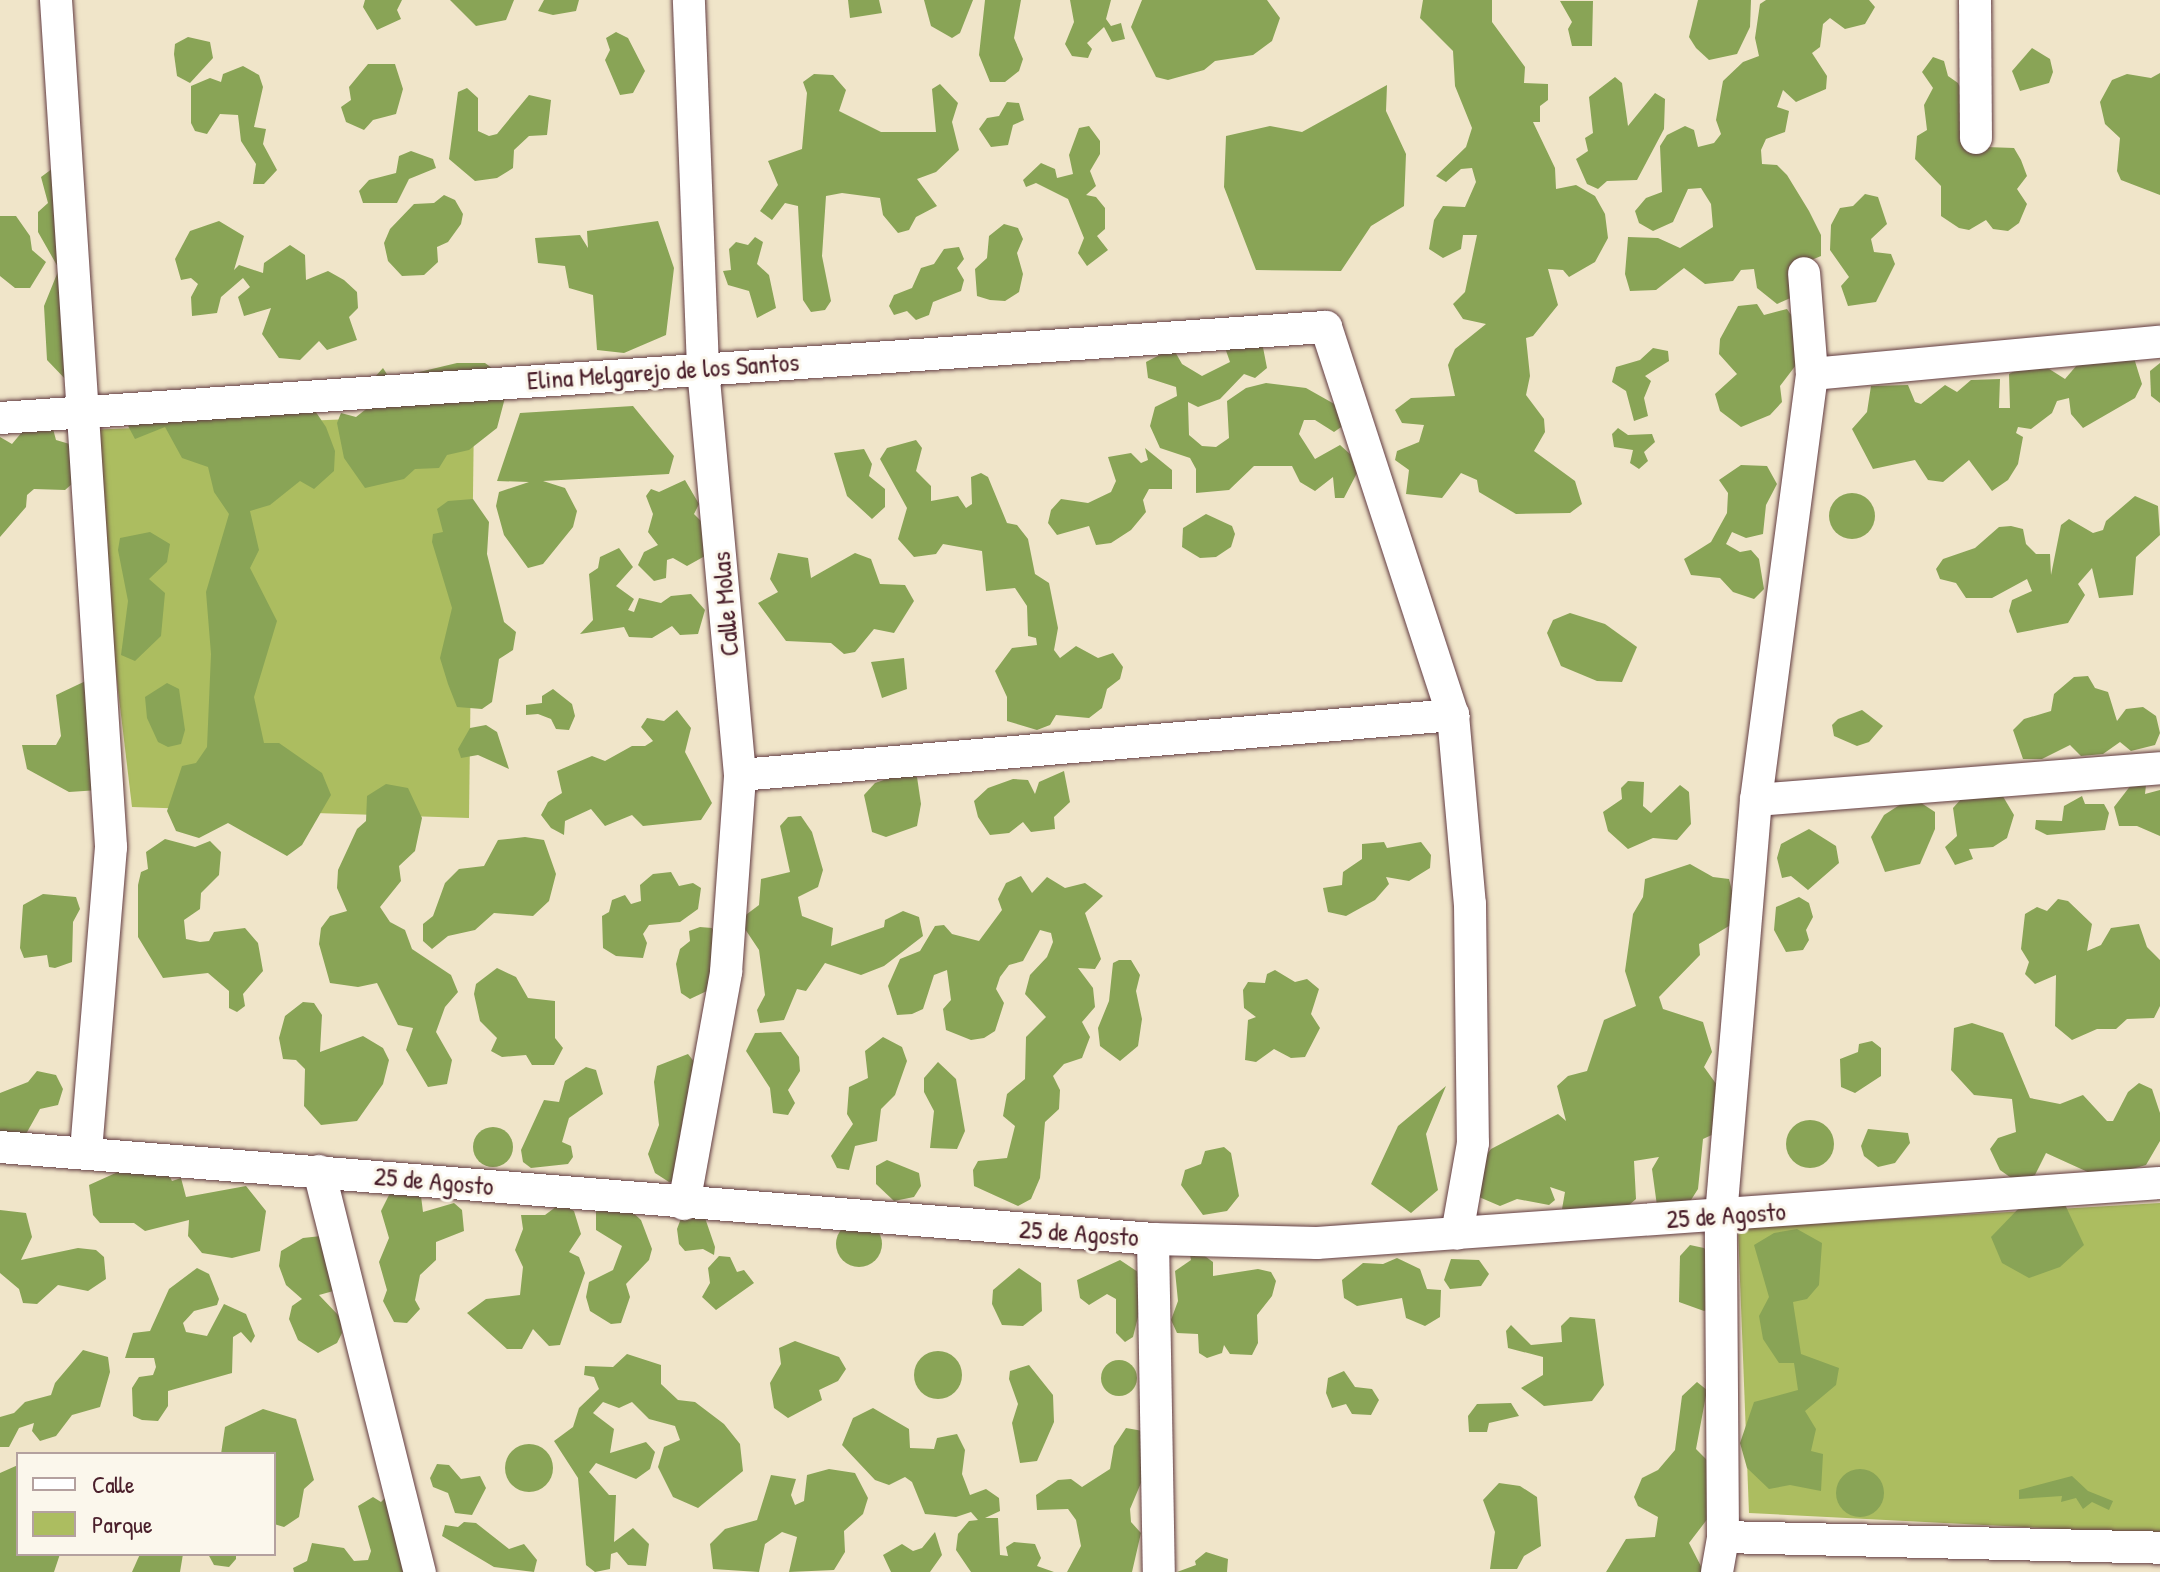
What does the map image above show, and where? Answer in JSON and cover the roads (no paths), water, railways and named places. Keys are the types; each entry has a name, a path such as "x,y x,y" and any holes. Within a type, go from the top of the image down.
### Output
{"street":[{"path":"56,0 86,412 111,847 86,1154"},
{"name":"Calle Molas","path":"684,1204 726,972 740,775 703,368 689,0"},
{"path":"1975,0 1976,138"},
{"path":"1717,1572 1723,1537 1721,1216 1756,800 1812,374 1804,273"},
{"name":"Elina Melgarejo de los Santos","path":"0,418 1326,327 1453,715"},
{"path":"1812,374 2160,342"},
{"path":"740,775 1453,715 1470,904 1473,1143 1457,1234"},
{"path":"1756,800 2160,768"},
{"name":"25 de Agosto","path":"0,1147 319,1171 684,1204 1153,1239 1317,1243 2160,1183"},
{"path":"319,1171 420,1572"},
{"path":"1153,1239 1159,1572"},
{"path":"1723,1537 2160,1548"}]}
